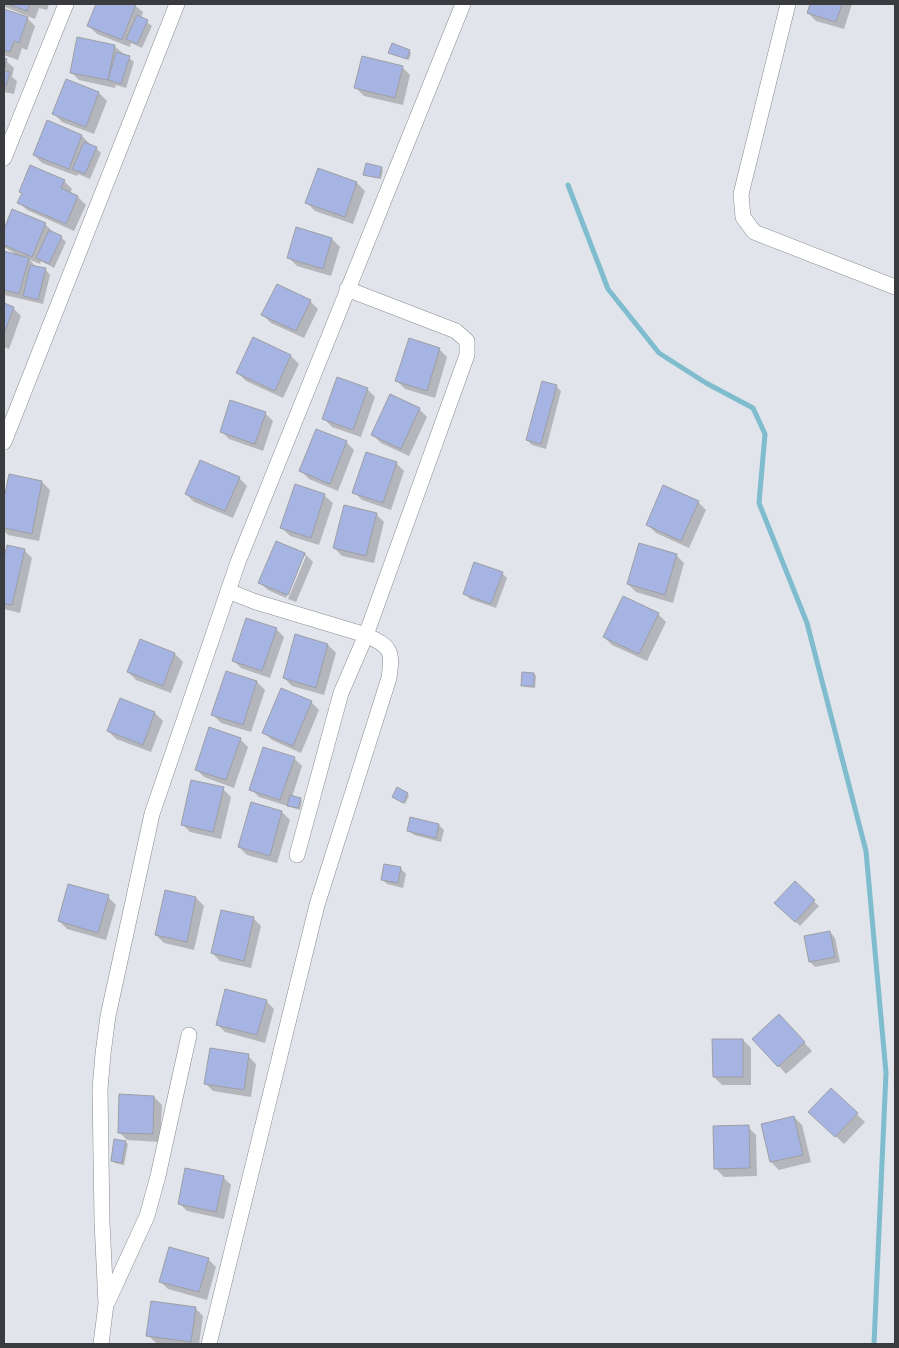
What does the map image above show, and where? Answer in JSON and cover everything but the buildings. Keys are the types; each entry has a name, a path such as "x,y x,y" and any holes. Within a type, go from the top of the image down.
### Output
{"street":[{"path":"4,158 66,4"},
{"path":"4,442 177,4"},
{"path":"102,1344 106,1304 102,1222 100,1089 102,1054 108,1016 152,814 238,562 463,4"},
{"path":"788,4 741,194 743,217 754,232 895,287"},
{"path":"297,855 342,693 366,635 467,355 467,341 456,331 347,289"},
{"path":"209,1344 317,905 388,678 391,660 388,648 381,642 366,635 256,602 228,591"},
{"path":"106,1304 147,1216 167,1140 188,1035"}],"waterway":[{"path":"568,185 608,289 659,353 706,383 753,408 765,434 759,503 807,623 866,851 886,1073 874,1344"}]}
